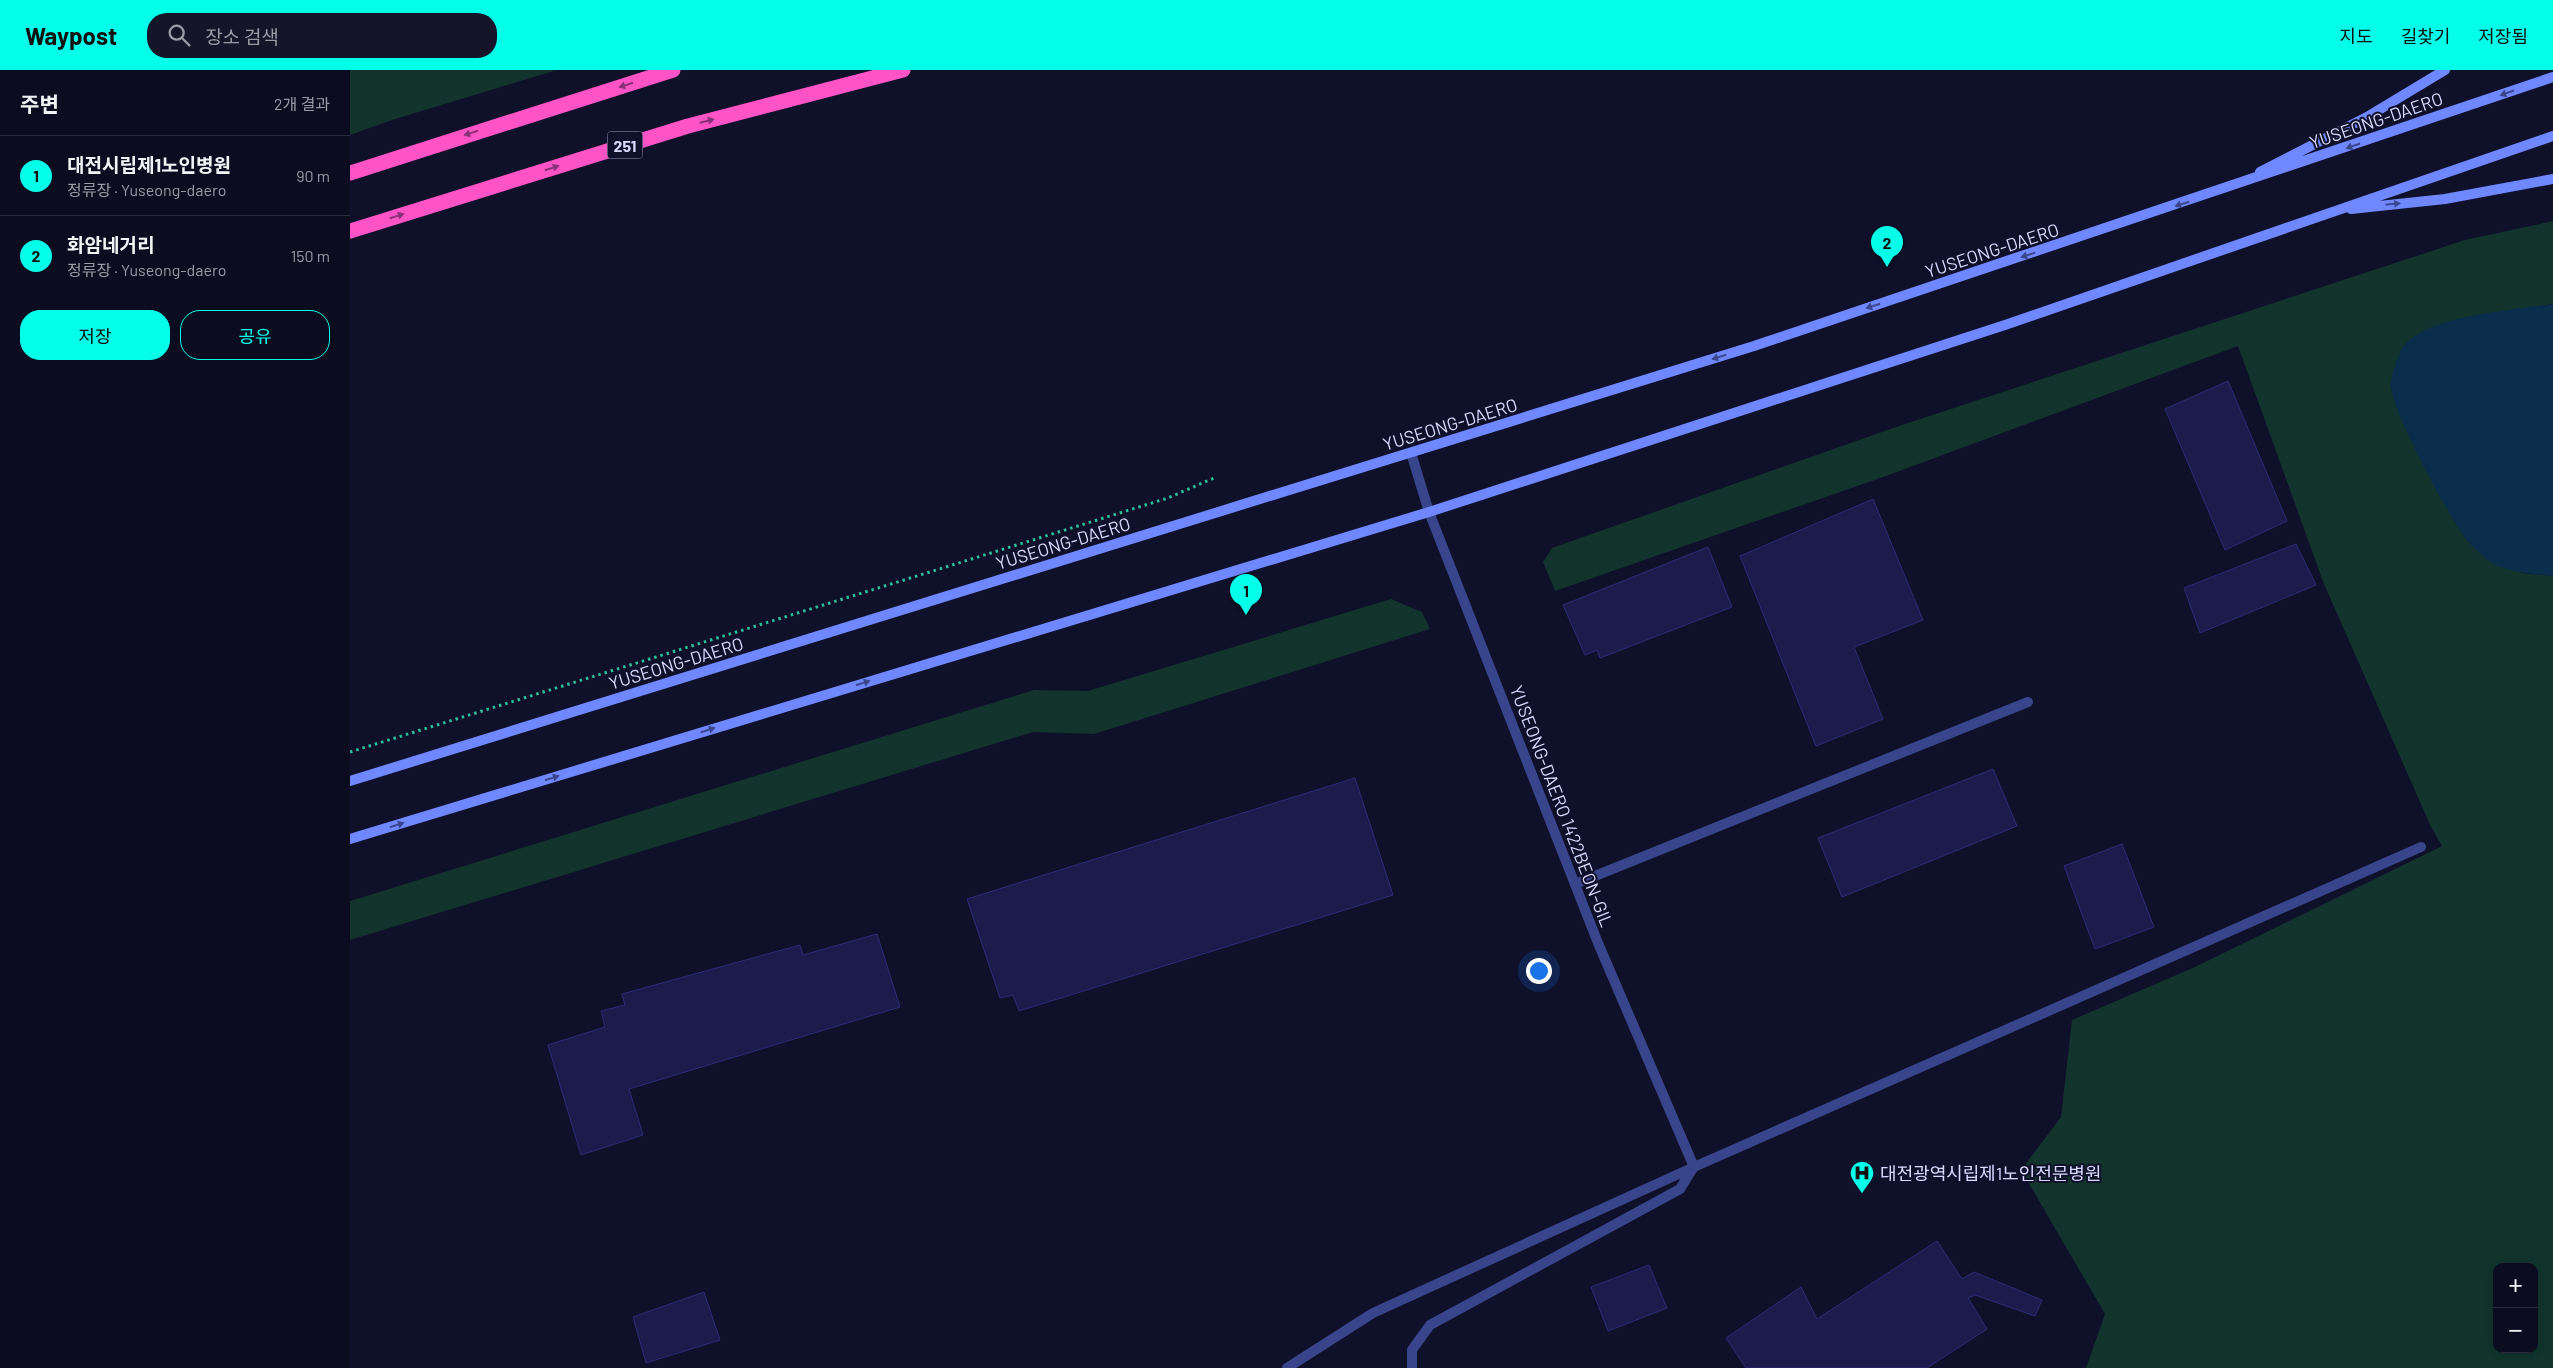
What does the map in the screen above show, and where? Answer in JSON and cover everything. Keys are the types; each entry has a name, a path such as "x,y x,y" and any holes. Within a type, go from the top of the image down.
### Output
{"highway":[{"path":"350,173 673,70"},
{"name":"251","path":"350,231 688,126 903,70"}],"main road":[{"path":"2228,188 2367,117 2445,70"},
{"name":"YUSEONG-DAERO","path":"350,782 1754,346 2553,77"},
{"path":"350,839 1429,512 2005,325 2327,212 2460,170 2553,136"},
{"path":"2327,212 2445,198 2553,179"}],"street":[{"name":"YUSEONG-DAERO 1422BEON-GIL","path":"1411,453 1429,512 1575,884 1694,1167"},
{"path":"1575,884 2028,702"},
{"path":"1287,1368 1373,1313 1694,1167 2421,847"},
{"path":"1412,1368 1412,1350 1430,1325 1680,1189 1694,1167"}],"path":[{"path":"350,752 1168,498 1214,478"}],"green space":[{"path":"350,70 557,70 392,120 350,135"},
{"path":"2553,221 2553,304 2455,320 2391,384 2405,427 2432,481 2466,539 2522,573 2553,576 2553,1368 2086,1368 2105,1314 2021,1170 2061,1117 2072,1020 2195,967 2442,846 2431,827 2324,584 2238,346 1886,476 1555,591 1543,562 1552,548 1899,426 2465,240"},
{"path":"1391,599 1422,612 1430,629 1094,734 1033,732 350,940 350,901 1034,690 1088,691"}],"water":[{"path":"2553,304 2553,576 2523,573 2501,567 2487,559 2466,539 2421,461 2399,414 2391,383 2395,364 2403,347 2415,336 2431,328 2473,316"}],"building":[{"path":"2228,381 2287,521 2225,550 2165,409"},
{"path":"1873,499 1923,620 1854,647 1883,719 1816,746 1740,556"},
{"path":"2296,544 2316,585 2200,633 2184,588"},
{"path":"1708,547 1732,607 1600,658 1597,650 1585,655 1563,605"},
{"path":"1993,769 2017,826 1842,897 1818,838"},
{"path":"1355,778 1393,895 1019,1011 1013,995 1000,998 967,899"},
{"path":"2122,844 2154,927 2095,949 2064,866"},
{"path":"877,934 900,1007 629,1089 643,1135 581,1155 548,1045 605,1027 601,1011 625,1005 622,994 800,945 803,955"},
{"path":"1937,1241 1962,1279 1974,1272 2042,1300 2035,1316 1975,1295 1968,1298 1987,1329 1927,1368 1746,1368 1726,1338 1801,1287 1817,1319"},
{"path":"1649,1265 1667,1308 1608,1331 1591,1287"},
{"path":"704,1292 720,1340 646,1363 633,1317"}],"place":[{"name":"화암네거리","path":"1887,267"},
{"name":"대전시립제1노인병원","path":"1246,615"},
{"name":"대전광역시립제1노인전문병원","path":"1862,1194"}]}
